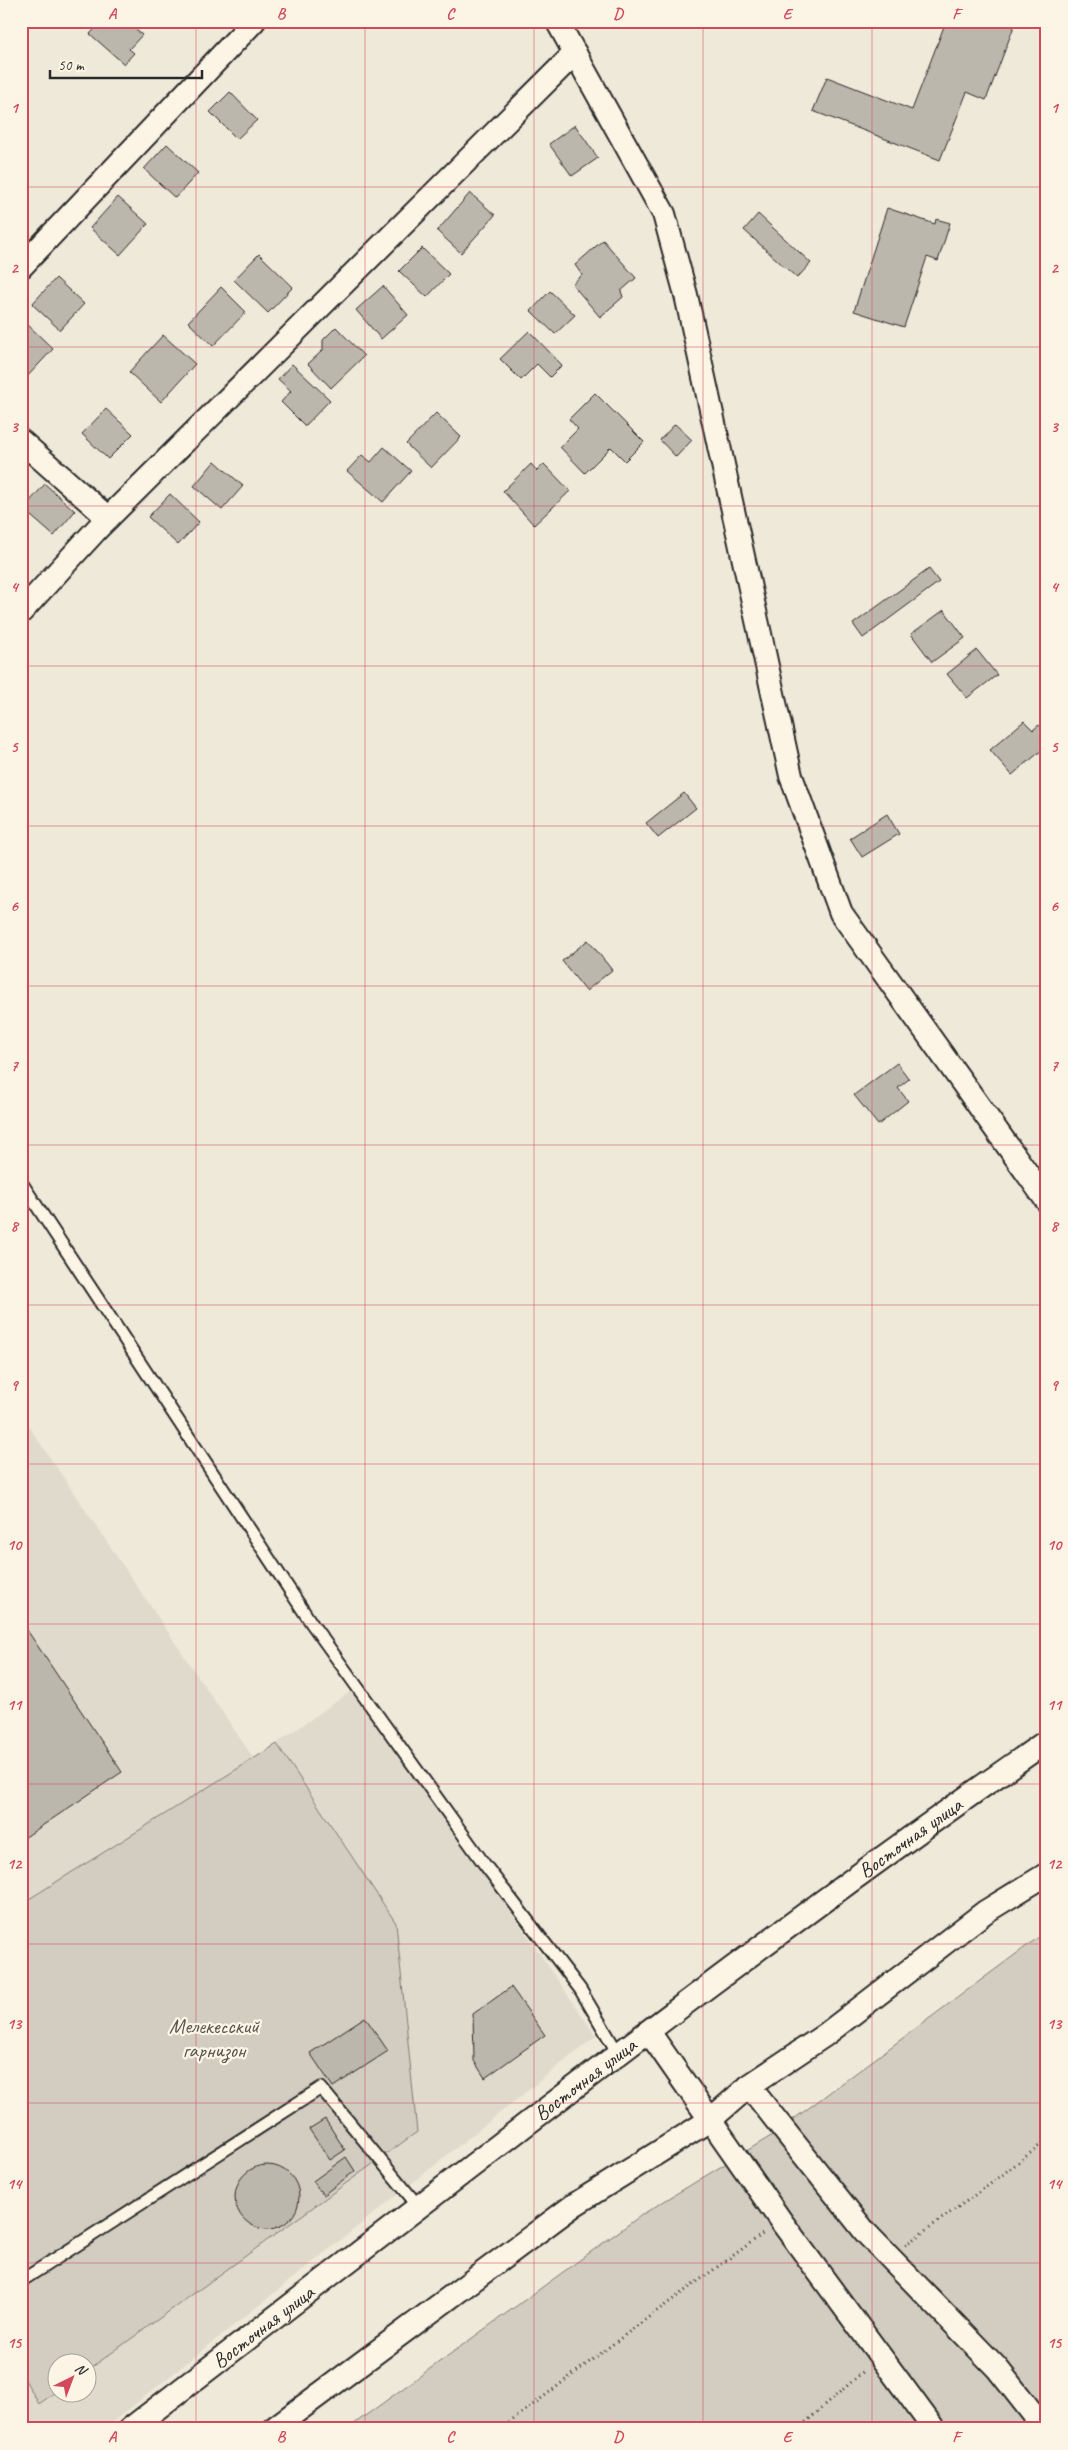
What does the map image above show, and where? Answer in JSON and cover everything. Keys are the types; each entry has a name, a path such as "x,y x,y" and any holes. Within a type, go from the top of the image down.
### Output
{"street":[{"path":"21,267 254,21"},
{"path":"557,21 664,214 686,295 791,776 841,913 1047,1201"},
{"path":"21,612 108,518 574,53"},
{"path":"21,441 108,518"},
{"name":"Восточная улица","path":"130,2429 649,2032 943,1813 1047,1741"},
{"path":"272,2429 574,2205 710,2120 749,2086 825,2035 985,1912 1047,1874"},
{"path":"649,2032 781,2221 934,2429"},
{"path":"749,2086 866,2233 997,2368 1045,2429"}],"lane":[{"path":"21,1182 312,1624 485,1865 580,1989 619,2055"},
{"path":"21,2281 321,2088 419,2207"}],"path":[{"path":"889,2257 989,2185 1047,2140"},
{"path":"501,2429 646,2319 781,2221"},
{"path":"798,2429 880,2357"}],"shaded area":[{"path":"21,1415 254,1759 357,1687 596,2036 104,2429 21,2429"}],"green space":[{"name":"Мелекесский гарнизон","path":"277,1744 396,1923 417,2132 98,2363 98,2352 48,2352 48,2398 39,2404 21,2373 21,1904"},
{"path":"1047,1931 1047,2429 347,2429 643,2214 771,2136"}],"building":[{"path":"102,21 126,21 142,35 129,49 134,53 124,64 90,34"},
{"path":"946,21 1016,21 986,100 967,92 940,160 813,111 827,77 912,110"},
{"path":"230,92 257,120 237,139 210,112"},
{"path":"575,125 598,158 572,176 549,144"},
{"path":"167,144 198,173 175,198 144,169"},
{"path":"470,193 495,215 461,253 437,231"},
{"path":"118,197 148,224 120,255 90,228"},
{"path":"887,208 935,224 936,219 950,223 938,261 927,257 904,327 854,311"},
{"path":"758,214 811,263 797,278 744,230"},
{"path":"603,240 636,278 621,291 623,297 600,317 572,284 582,275 575,265"},
{"path":"422,248 449,274 427,297 399,271"},
{"path":"259,254 293,287 268,313 234,280"},
{"path":"56,278 84,304 60,330 32,304"},
{"path":"383,286 408,315 381,339 356,310"},
{"path":"221,287 246,312 213,346 188,322"},
{"path":"550,291 575,315 555,334 531,311"},
{"path":"24,321 53,349 24,380 21,377 21,323"},
{"path":"336,327 364,356 331,388 308,364 323,350 323,340"},
{"path":"529,331 562,365 550,377 537,364 521,380 500,359"},
{"path":"163,335 195,364 161,402 129,372"},
{"path":"292,364 330,400 305,426 281,402 291,391 278,379"},
{"path":"595,393 644,442 625,461 611,447 585,473 560,447 578,429 569,419"},
{"path":"106,409 133,434 108,459 82,434"},
{"path":"436,413 461,437 431,468 406,444"},
{"path":"675,424 692,440 676,457 660,440"},
{"path":"384,447 411,471 383,502 347,471 362,455 371,462"},
{"path":"215,461 243,486 222,510 194,486"},
{"path":"531,464 537,471 544,464 570,491 534,525 503,491"},
{"path":"45,484 75,511 54,536 23,509"},
{"path":"170,494 199,522 178,545 148,517"},
{"path":"929,569 939,582 863,638 853,624"},
{"path":"944,610 965,638 932,662 911,634"},
{"path":"977,650 997,675 967,698 947,674"},
{"path":"1024,721 1033,730 1039,725 1047,735 1047,746 1012,775 990,750"},
{"path":"684,793 696,808 658,838 646,823"},
{"path":"887,814 899,834 862,857 850,838"},
{"path":"588,940 612,970 586,991 562,961"},
{"path":"897,1063 909,1079 898,1088 908,1101 878,1125 854,1095"},
{"path":"21,1621 122,1772 21,1840"},
{"path":"511,1987 545,2035 485,2078 474,2061 473,2014"},
{"path":"365,2017 388,2051 333,2087 310,2053"},
{"path":"325,2119 345,2150 330,2160 309,2129"},
{"path":"346,2157 355,2171 323,2195 313,2181"},
{"path":"261,2165 273,2165 290,2174 297,2185 299,2197 297,2209 290,2220 273,2229 261,2229 249,2224 240,2215 235,2203 235,2191 240,2179 249,2170"}]}
